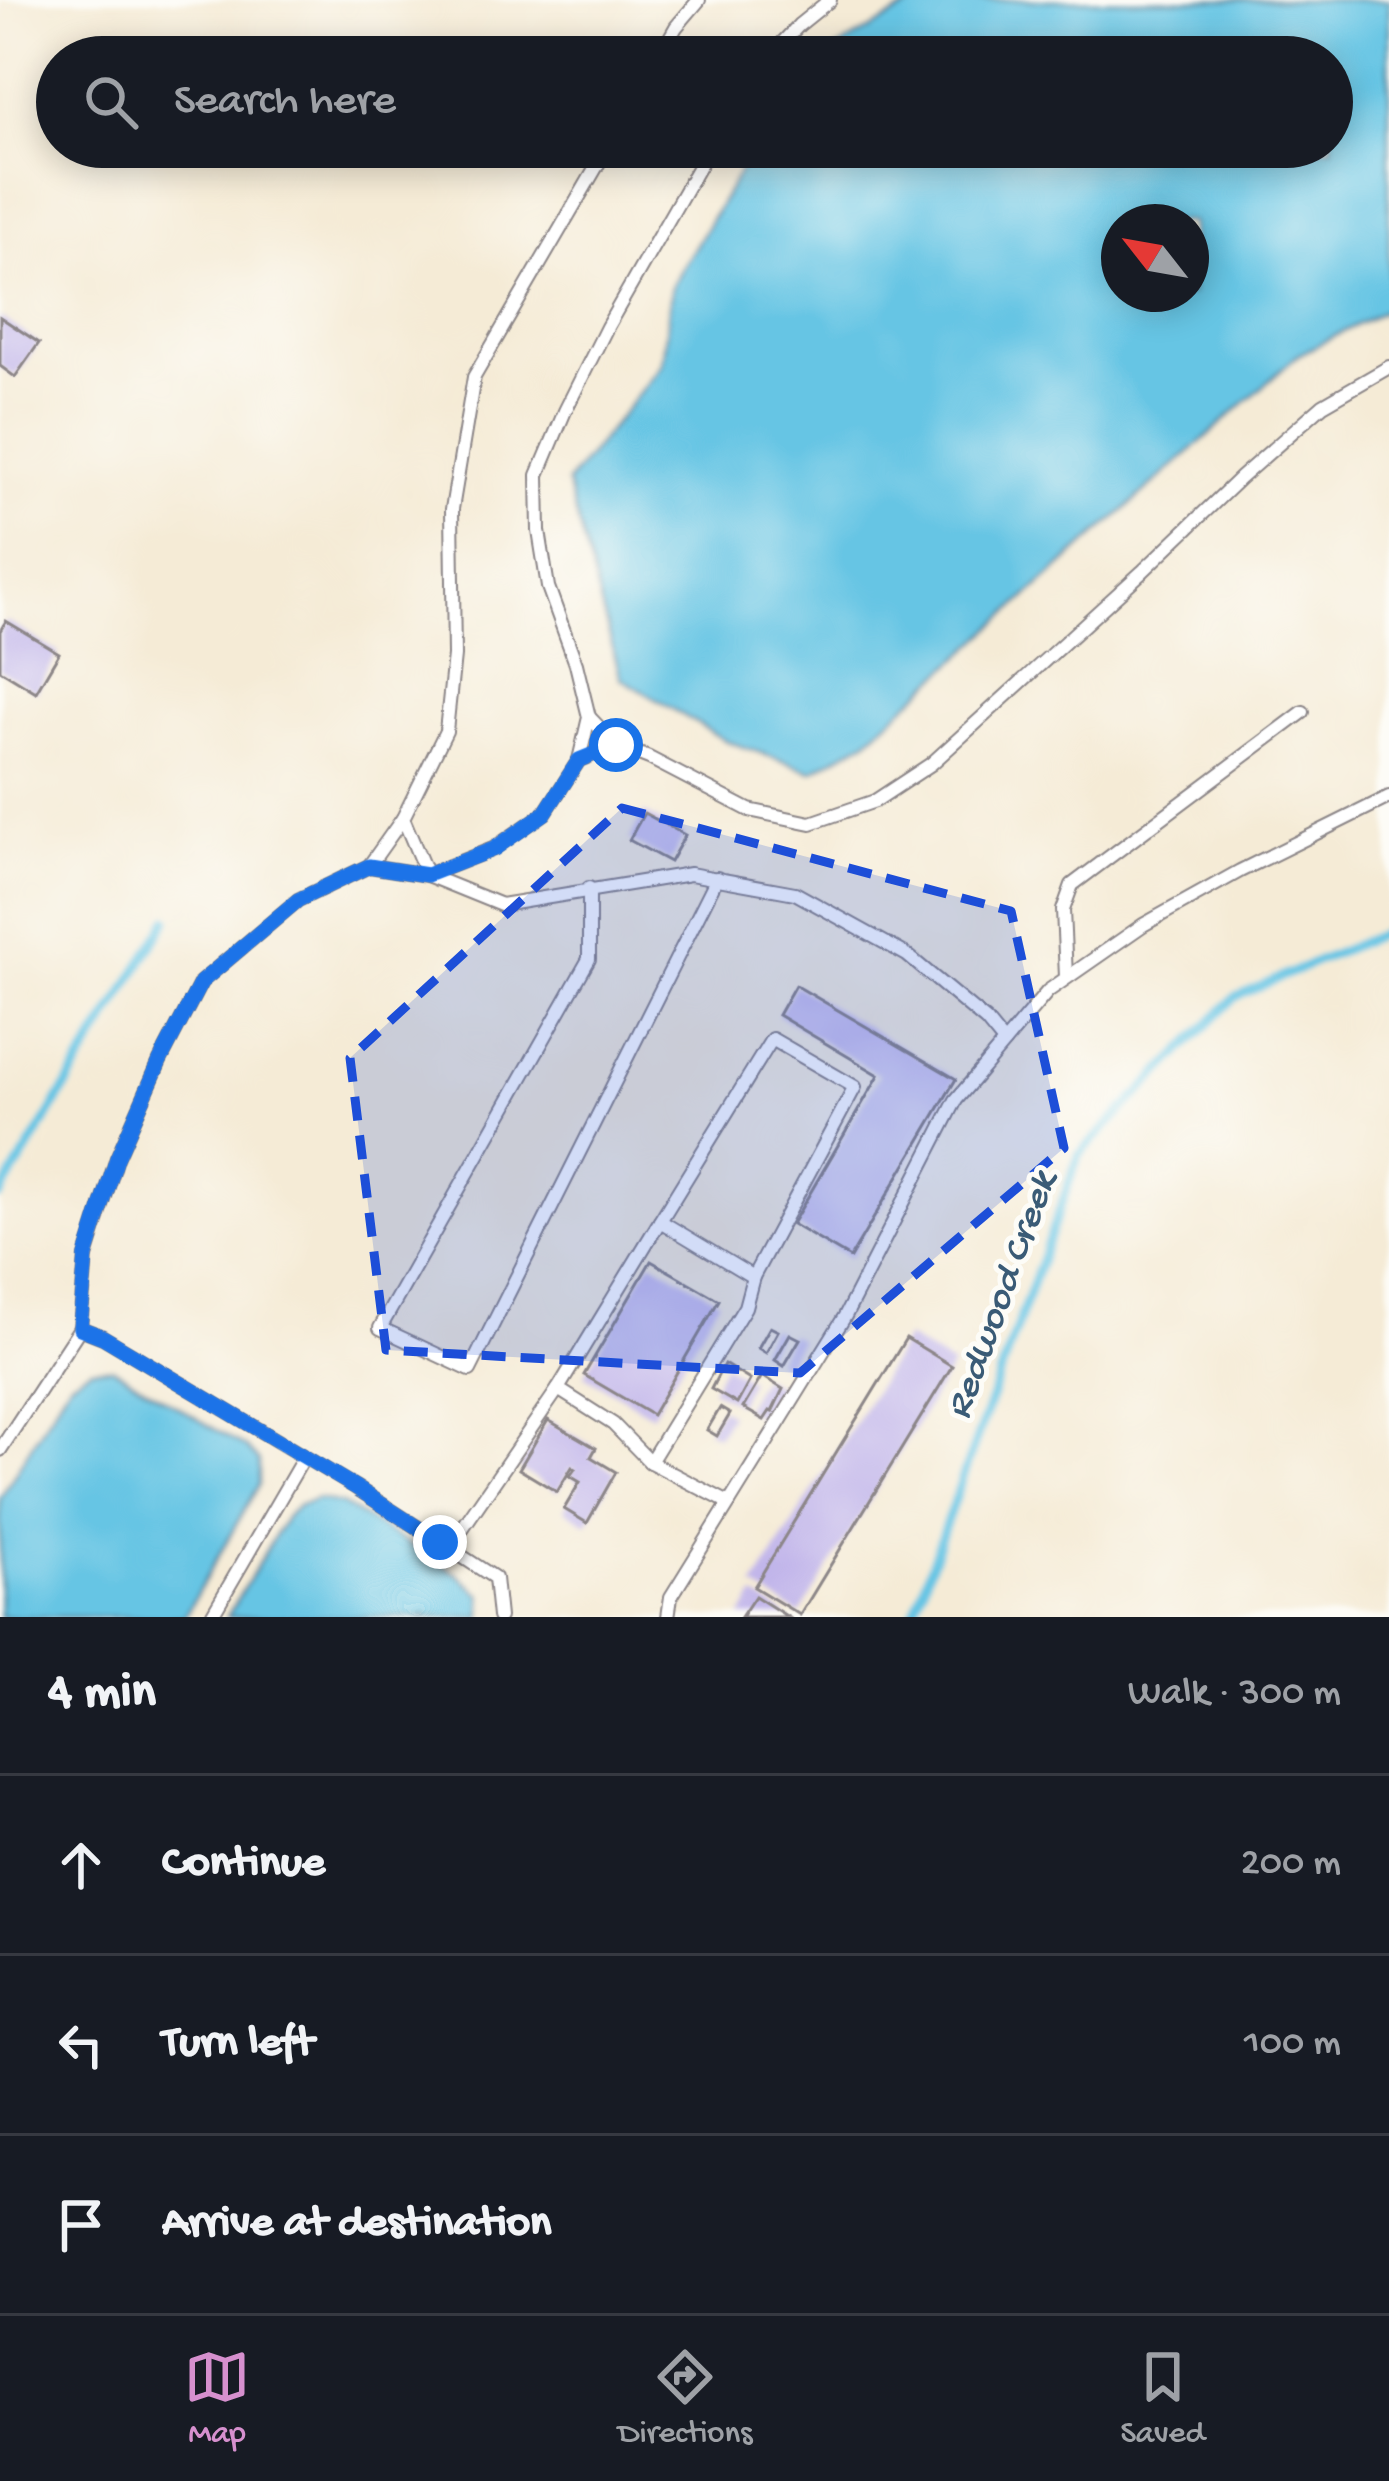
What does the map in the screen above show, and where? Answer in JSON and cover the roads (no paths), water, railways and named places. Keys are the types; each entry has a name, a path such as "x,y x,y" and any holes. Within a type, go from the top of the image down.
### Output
{"lane":[{"path":"671,36 699,0"},
{"path":"789,36 830,0"},
{"path":"0,1450 80,1328 86,1256 117,1158 201,982 298,900 369,866 403,818 446,730 454,656 452,509 474,377 596,168"},
{"path":"427,875 494,849 545,813 579,760 589,717 548,587 539,531 538,475 607,327 698,168"},
{"path":"589,717 616,745 749,810 811,823 875,802 931,764 1323,405 1389,367"},
{"path":"1066,977 1063,910 1072,885 1303,712"},
{"path":"579,760 616,745"},
{"path":"668,1617 671,1598 845,1316 956,1100 1048,991 1181,903 1389,797"},
{"path":"403,818 427,875"},
{"path":"369,866 427,875 500,905 690,874 795,893 907,955 986,1021 1004,1042"},
{"path":"589,889 589,959 380,1328 470,1370 717,878"},
{"path":"440,1542 457,1535 558,1389 772,1039 854,1087 753,1277 745,1307 650,1462"},
{"path":"660,1221 753,1277"},
{"path":"80,1328 103,1337 304,1457 495,1578 499,1617"},
{"path":"558,1389 613,1424 650,1462 729,1502"},
{"path":"212,1617 304,1457"}],"water":[{"path":"922,0 1389,0 1389,308 1298,355 867,740 812,771 726,741 621,678 567,483 662,364 672,285 742,168 1353,168 1353,36 859,36"},
{"path":"91,1368 113,1368 246,1448 259,1461 259,1484 184,1617 0,1617 0,1498 69,1382"},
{"path":"317,1499 341,1504 456,1573 482,1595 482,1617 227,1617 286,1516"}],"waterway":[{"path":"0,1196 168,919"},
{"name":"Redwood Creek","path":"912,1617 1079,1155 1234,998 1389,930"}]}
